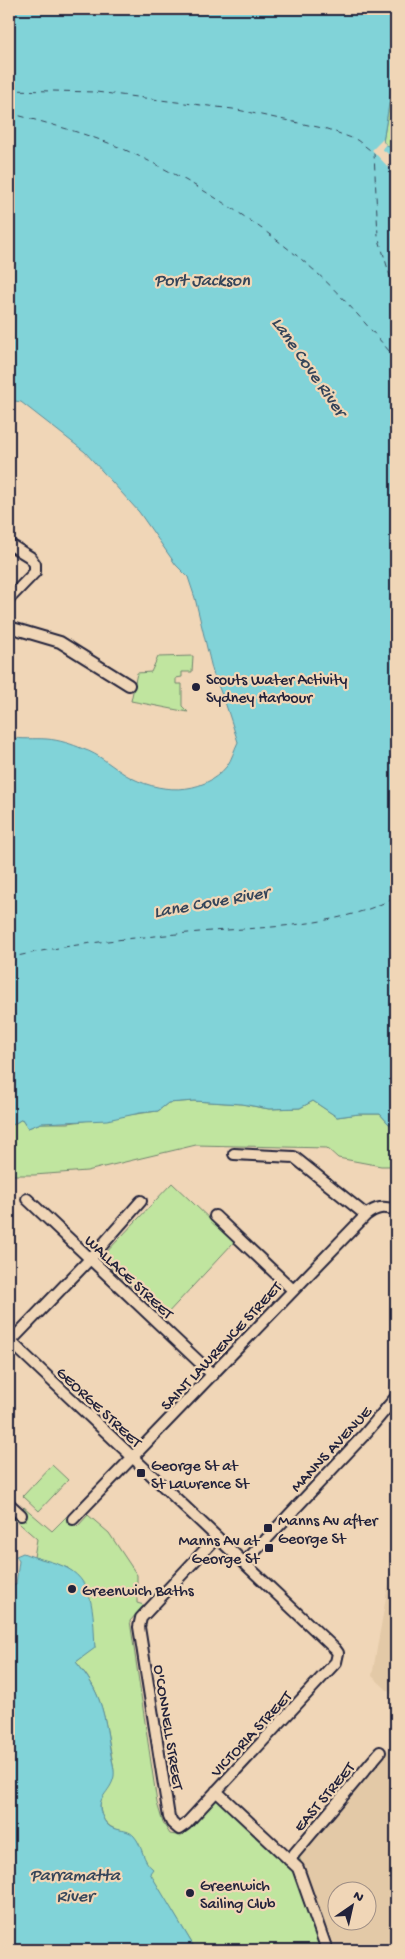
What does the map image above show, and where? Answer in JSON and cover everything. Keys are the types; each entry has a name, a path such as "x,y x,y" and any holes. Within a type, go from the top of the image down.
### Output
{"street":[{"path":"9,544 30,557 35,564 35,572 9,599"},
{"path":"9,627 60,642 129,685"},
{"path":"234,1154 294,1157 366,1215 381,1207 396,1210"},
{"name":"WALLACE STREET","path":"27,1199 213,1375"},
{"path":"9,1342 90,1259 141,1201"},
{"name":"SAINT LAWRENCE STREET","path":"73,1519 366,1215"},
{"path":"215,1216 294,1290"},
{"name":"GEORGE STREET","path":"9,1342 335,1649 338,1653 336,1662"},
{"name":"MANNS AVENUE","path":"244,1563 365,1434 396,1397"},
{"path":"9,1504 21,1515"},
{"name":"O'CONNELL STREET","path":"186,1824 179,1828 175,1827 169,1817 139,1627 142,1618 217,1537"},
{"name":"VICTORIA STREET","path":"186,1824 336,1662"},
{"name":"EAST STREET","path":"289,1860 380,1752"},
{"path":"216,1791 298,1868 327,1950"}],"shaded area":[{"path":"396,1542 396,1698 372,1676"},
{"path":"396,1741 396,1950 333,1950 298,1854"}],"green space":[{"path":"396,60 396,152 383,142"},
{"path":"193,656 192,672 182,672 182,677 176,678 176,684 182,684 182,706 188,712 131,701 137,673 151,672 158,657"},
{"path":"194,1101 241,1104 269,1109 300,1108 313,1101 337,1117 380,1114 389,1124 396,1123 396,1166 381,1166 338,1158 327,1148 196,1145 87,1171 9,1175 9,1127 22,1119 28,1128 41,1123 68,1123 158,1111 168,1103"},
{"path":"172,1183 234,1242 164,1317 101,1258"},
{"path":"52,1465 68,1480 39,1511 23,1496"},
{"path":"24,1507 52,1531 67,1516 77,1527 88,1515 109,1533 137,1575 137,1603 144,1605 130,1621 157,1803 163,1823 170,1834 182,1836 217,1800 284,1861 298,1854 333,1950 196,1950 149,1873 142,1853 128,1832 109,1826 103,1818 100,1803 112,1780 114,1771 109,1739 97,1694 76,1662 95,1647 68,1568 34,1557 37,1539 13,1518"}],"water":[{"name":"Port Jackson","path":"9,9 396,9 396,60 383,142 396,152 396,1123 389,1124 380,1114 337,1117 313,1101 300,1108 269,1109 242,1104 194,1101 168,1103 158,1111 107,1120 41,1123 28,1128 22,1119 9,1127 9,737 65,742 94,754 138,781 151,786 179,789 205,783 217,776 229,763 238,742 213,673 188,577 176,565 139,512 85,452 21,402 9,400"},
{"name":"Parramatta River","path":"23,1553 67,1568 83,1583 88,1593 93,1614 95,1648 76,1662 91,1683 100,1702 106,1724 114,1776 101,1800 100,1811 110,1827 126,1831 137,1840 149,1866 153,1869 150,1873 196,1950 9,1950 9,1586 10,1588 16,1584 19,1561 16,1556"}],"pier":[{"path":"383,139 383,142 386,144 382,149 396,160 389,168 372,150"}],"ferry route":[{"path":"9,90 96,92 233,109 327,129 357,140 374,153 378,236 396,296"},
{"path":"9,113 80,133 121,148 167,170 212,196 276,239 310,267 349,305 396,359"},
{"path":"9,958 34,952 110,941 306,923 353,914 375,907 396,897"}],"place":[{"name":"Scouts Water Activity Sydney Harbour","path":"196,687"},
{"name":"George St at St Lawrence St","path":"141,1473"},
{"name":"Manns Av after George St","path":"268,1528"},
{"name":"Manns Av at George St","path":"269,1548"},
{"name":"Greenwich Baths","path":"72,1589"},
{"name":"Greenwich Sailing Club","path":"190,1893"}],"water label":[{"name":"Lane Cove River","path":"310,366"},
{"name":"Lane Cove River","path":"211,901"}]}
